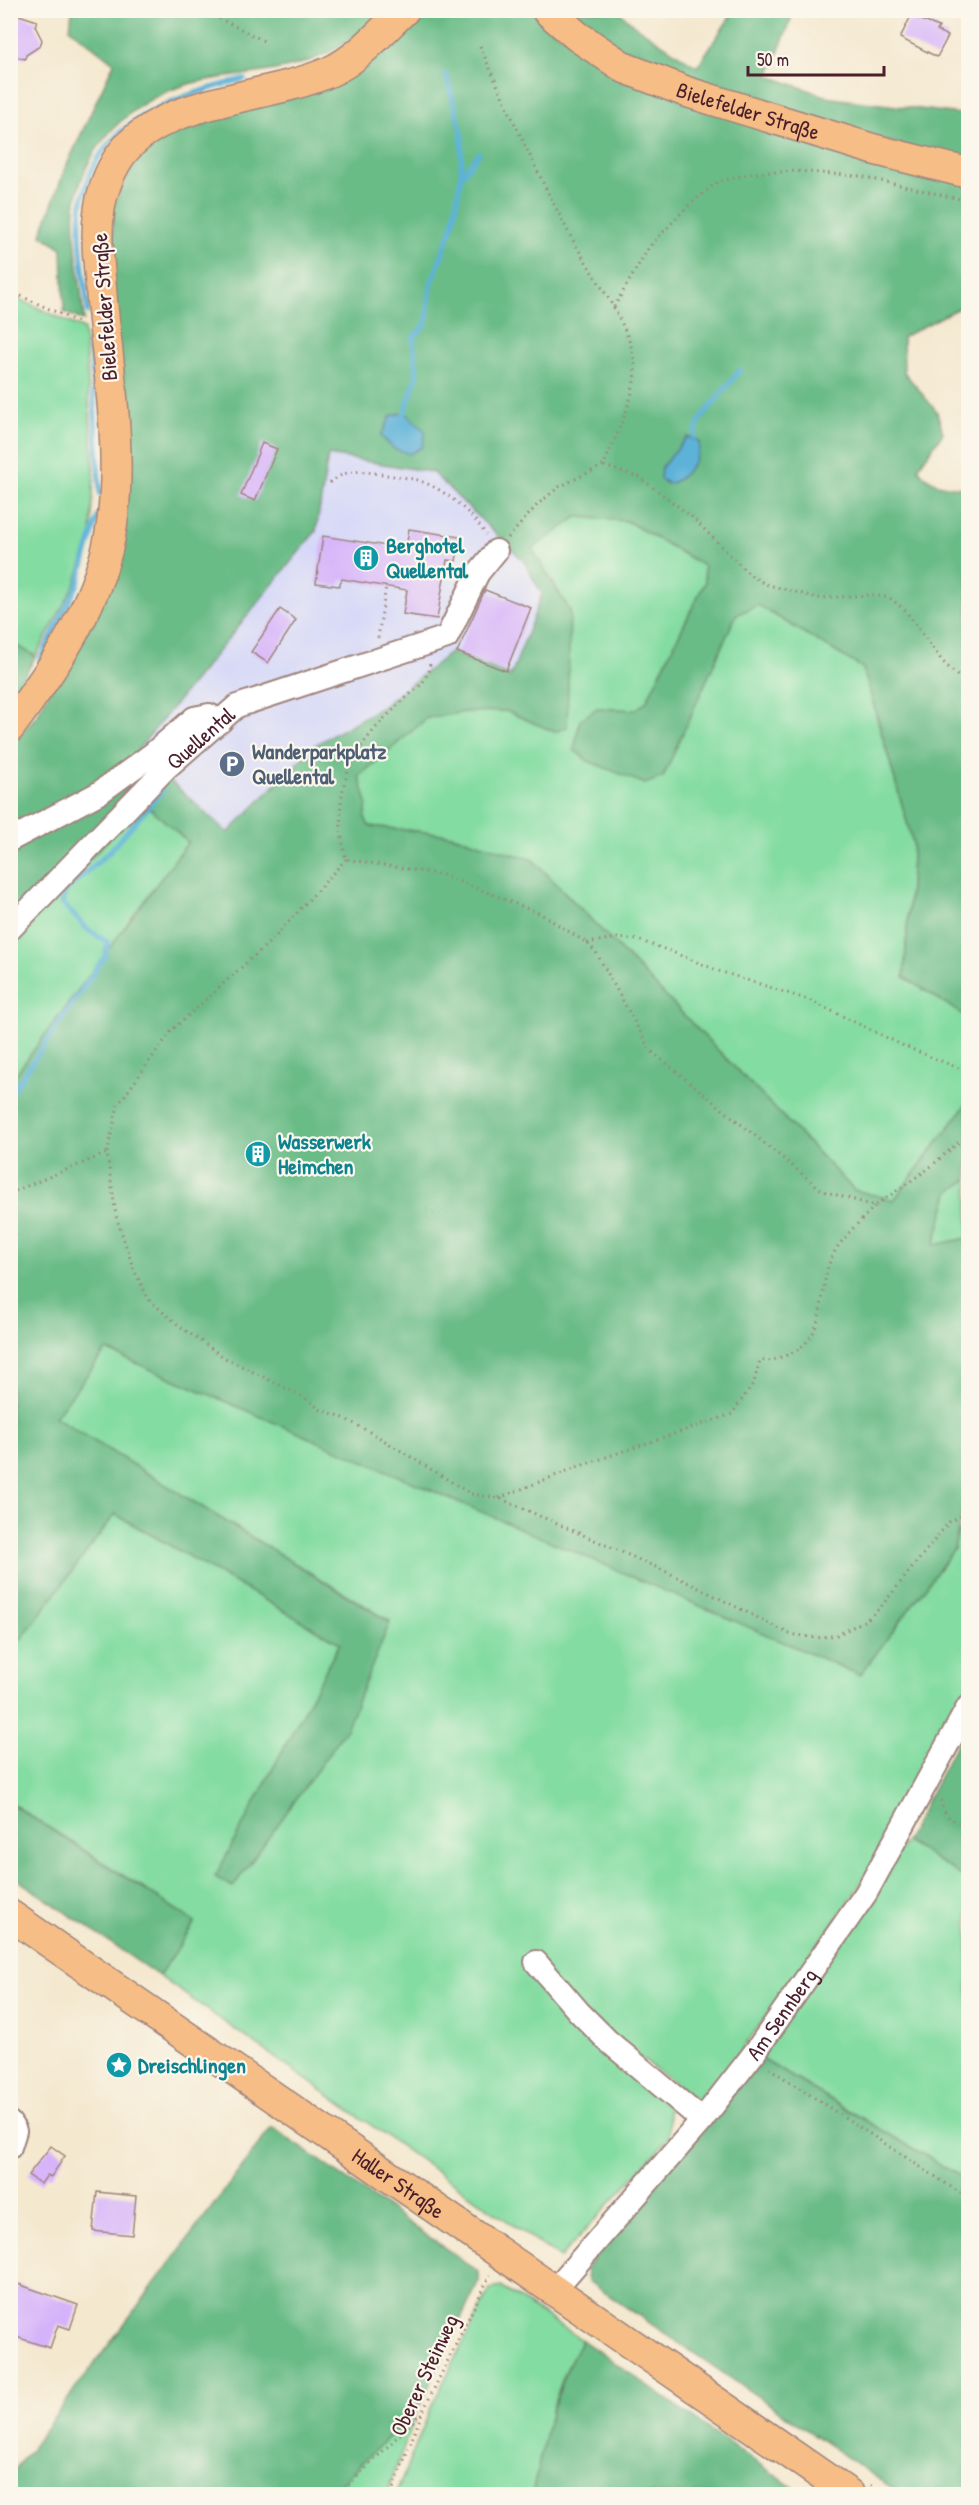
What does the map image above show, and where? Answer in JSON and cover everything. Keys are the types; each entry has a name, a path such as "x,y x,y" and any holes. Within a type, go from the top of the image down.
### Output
{"main road":[{"name":"Bielefelder Straße","path":"10,727 80,620 106,550 112,525 115,480 98,244 99,212 107,180 121,156 145,134 172,117 300,83 330,72 354,58 404,10"},
{"name":"Bielefelder Straße","path":"547,10 577,36 625,68 677,88 876,150 969,173"},
{"name":"Haller Straße","path":"10,1915 849,2494"}],"street":[{"name":"Quellental","path":"10,929 165,769 237,706 447,637 478,573 496,551"},
{"path":"10,840 99,793 151,755 194,718 209,715 221,721"},
{"name":"Am Sennberg","path":"554,2290 702,2120 748,2061 866,1893 969,1707"},
{"path":"536,1962 579,2012 608,2041 702,2120"},
{"path":"10,2122 15,2131 10,2147"}],"path":[{"path":"202,10 266,42"},
{"path":"330,483 340,474 354,470 422,481 446,495 480,525 496,551 538,504 559,487 604,465 631,394 635,365 614,307 572,238 480,46"},
{"path":"614,307 649,247 687,207 717,182 754,173 795,171 860,176 969,201"},
{"path":"10,291 84,325 105,328"},
{"path":"604,465 639,477 691,516 750,575 765,584 818,598 873,595 890,598 905,610 943,662 969,686"},
{"path":"375,661 386,586"},
{"path":"346,859 339,830 344,777 355,753 422,684 429,671 430,662 421,646"},
{"path":"346,859 443,875 541,914 587,943 596,952 650,1050 823,1191 875,1206"},
{"path":"346,859 273,939 172,1030 118,1105 107,1153 116,1216 134,1270 149,1300 182,1328 225,1358 377,1436 471,1494 498,1498 667,1572 790,1634 817,1638 837,1635 866,1620 880,1608 949,1522 969,1513"},
{"path":"587,943 617,938 638,940 718,971 809,1000 902,1045 969,1072"},
{"path":"498,1498 577,1467 732,1414 754,1382 760,1359 768,1362 792,1353 811,1339 818,1322 829,1264 840,1243 875,1206 928,1169 969,1134"},
{"path":"10,1193 107,1153"},
{"path":"940,1796 942,1809 948,1818 957,1823 969,1823"},
{"path":"748,2061 786,2076 882,2144 969,2198"},
{"name":"Oberer Steinweg","path":"391,2494 422,2413 491,2271"},
{"path":"340,2494 422,2413"}],"shaded area":[{"path":"328,455 432,472 523,560 542,594 511,677 451,653 382,707 315,745 228,833 137,751 316,531"}],"green space":[{"path":"529,10 559,35 968,185 968,303 903,337 904,372 937,412 943,433 918,468 933,482 968,488 968,1018 904,977 913,843 863,668 758,605 736,615 663,777 645,784 588,761 574,750 580,720 597,708 636,710 646,702 705,582 704,566 627,521 577,517 532,549 570,611 567,727 555,732 506,711 464,712 427,718 359,776 367,803 365,818 369,826 451,835 533,860 854,1190 894,1200 968,1102 968,1179 949,1192 934,1245 968,1238 968,1485 954,1549 860,1675 106,1350 55,1417 390,1622 345,1731 233,1887 215,1877 340,1643 115,1514 11,1653 10,1082 188,842 143,802 11,943 11,746 37,715 113,573 113,208 129,174 142,157 171,133 387,45 420,11","holes":["328,455 432,472 523,560 542,594 511,676 451,652 382,707 315,745 228,833 137,751 316,531"]},
{"path":"72,11 385,11 348,41 317,58 292,66 203,81 167,91 129,114 113,129 99,146 88,165 75,207 76,248 84,321 64,312 62,248 41,235 65,169 114,63 70,29"},
{"path":"564,11 618,11 634,25 697,67 734,11 794,11 769,76 831,98 968,115 968,162 879,139 629,59"},
{"path":"10,295 84,329 94,472 91,536 75,584 36,656 11,643"},
{"path":"577,517 627,521 704,566 705,582 646,702 636,710 597,708 663,777 736,614 758,605 863,668 913,843 904,976 968,1018 968,1102 894,1200 854,1190 533,860 451,835 369,826 365,818 366,803 359,776 427,718 464,712 506,711 555,732 570,611 532,549"},
{"path":"11,643 36,656 11,699"},
{"path":"143,802 188,842 11,1082 11,943"},
{"path":"968,1179 968,1238 934,1246 949,1192"},
{"path":"106,1350 860,1675 954,1549 958,1533 968,1525 968,1695 858,1888 703,2104 620,2043 608,2056 669,2104 669,2138 560,2258 159,1976 195,1922 11,1803 10,1653 115,1514 340,1643 216,1876 233,1887 390,1621 54,1417"},
{"path":"968,1721 968,1880 906,1841"},
{"path":"10,1803 195,1922 159,1976 11,1875"},
{"path":"906,1841 968,1880 968,2181 760,2058"},
{"path":"760,2058 968,2181 968,2494 901,2494 588,2281 586,2268"},
{"path":"272,2127 479,2272 479,2281 418,2409 329,2494 11,2494 11,2475"},
{"path":"501,2287 582,2340 564,2375 552,2412 536,2489 532,2494 396,2494 432,2405 490,2289"},
{"path":"582,2340 802,2494 532,2494 548,2422 569,2364"},
{"path":"418,2409 390,2484 389,2494 329,2494"}],"water":[{"path":"405,412 426,432 422,447 410,454 394,449 381,436 391,416"},
{"path":"687,437 699,441 698,454 680,478 668,484 660,479 661,468"}],"building":[{"path":"10,12 37,21 35,26 42,40 40,46 26,55 25,59 10,55"},
{"path":"911,16 939,27 937,31 948,36 937,57 900,38"},
{"path":"262,443 277,449 255,501 241,495"},
{"name":"Berghotel Quellental","path":"409,529 460,537 456,561 447,560 437,619 403,614 407,590 342,579 339,586 316,583 323,536 406,549"},
{"path":"485,590 531,608 506,671 457,652"},
{"path":"280,609 296,620 268,663 251,652"},
{"path":"51,2146 65,2156 51,2177 47,2175 41,2184 28,2175"},
{"path":"97,2192 136,2196 132,2235 93,2231"},
{"path":"18,2284 78,2305 70,2329 58,2325 50,2348 10,2335 10,2306"}],"waterway":[{"path":"403,418 417,375 413,338 426,324 431,285 453,224 461,176 462,134 446,74"},
{"path":"88,312 80,230 84,195 94,166 109,143 130,124 155,109 183,97 244,79"},
{"path":"462,175 479,153"},
{"path":"90,340 100,494"},
{"path":"694,437 700,420 740,370"},
{"path":"40,659 78,584 98,516"},
{"path":"10,1095 105,956 108,942 88,930 62,903 66,890 108,853 163,790"}],"place":[{"name":"Berghotel Quellental","path":"366,558"},
{"name":"Wanderparkplatz Quellental","path":"232,764"},
{"name":"Wasserwerk Heimchen","path":"258,1154"},
{"name":"Dreischlingen","path":"119,2065"}]}
